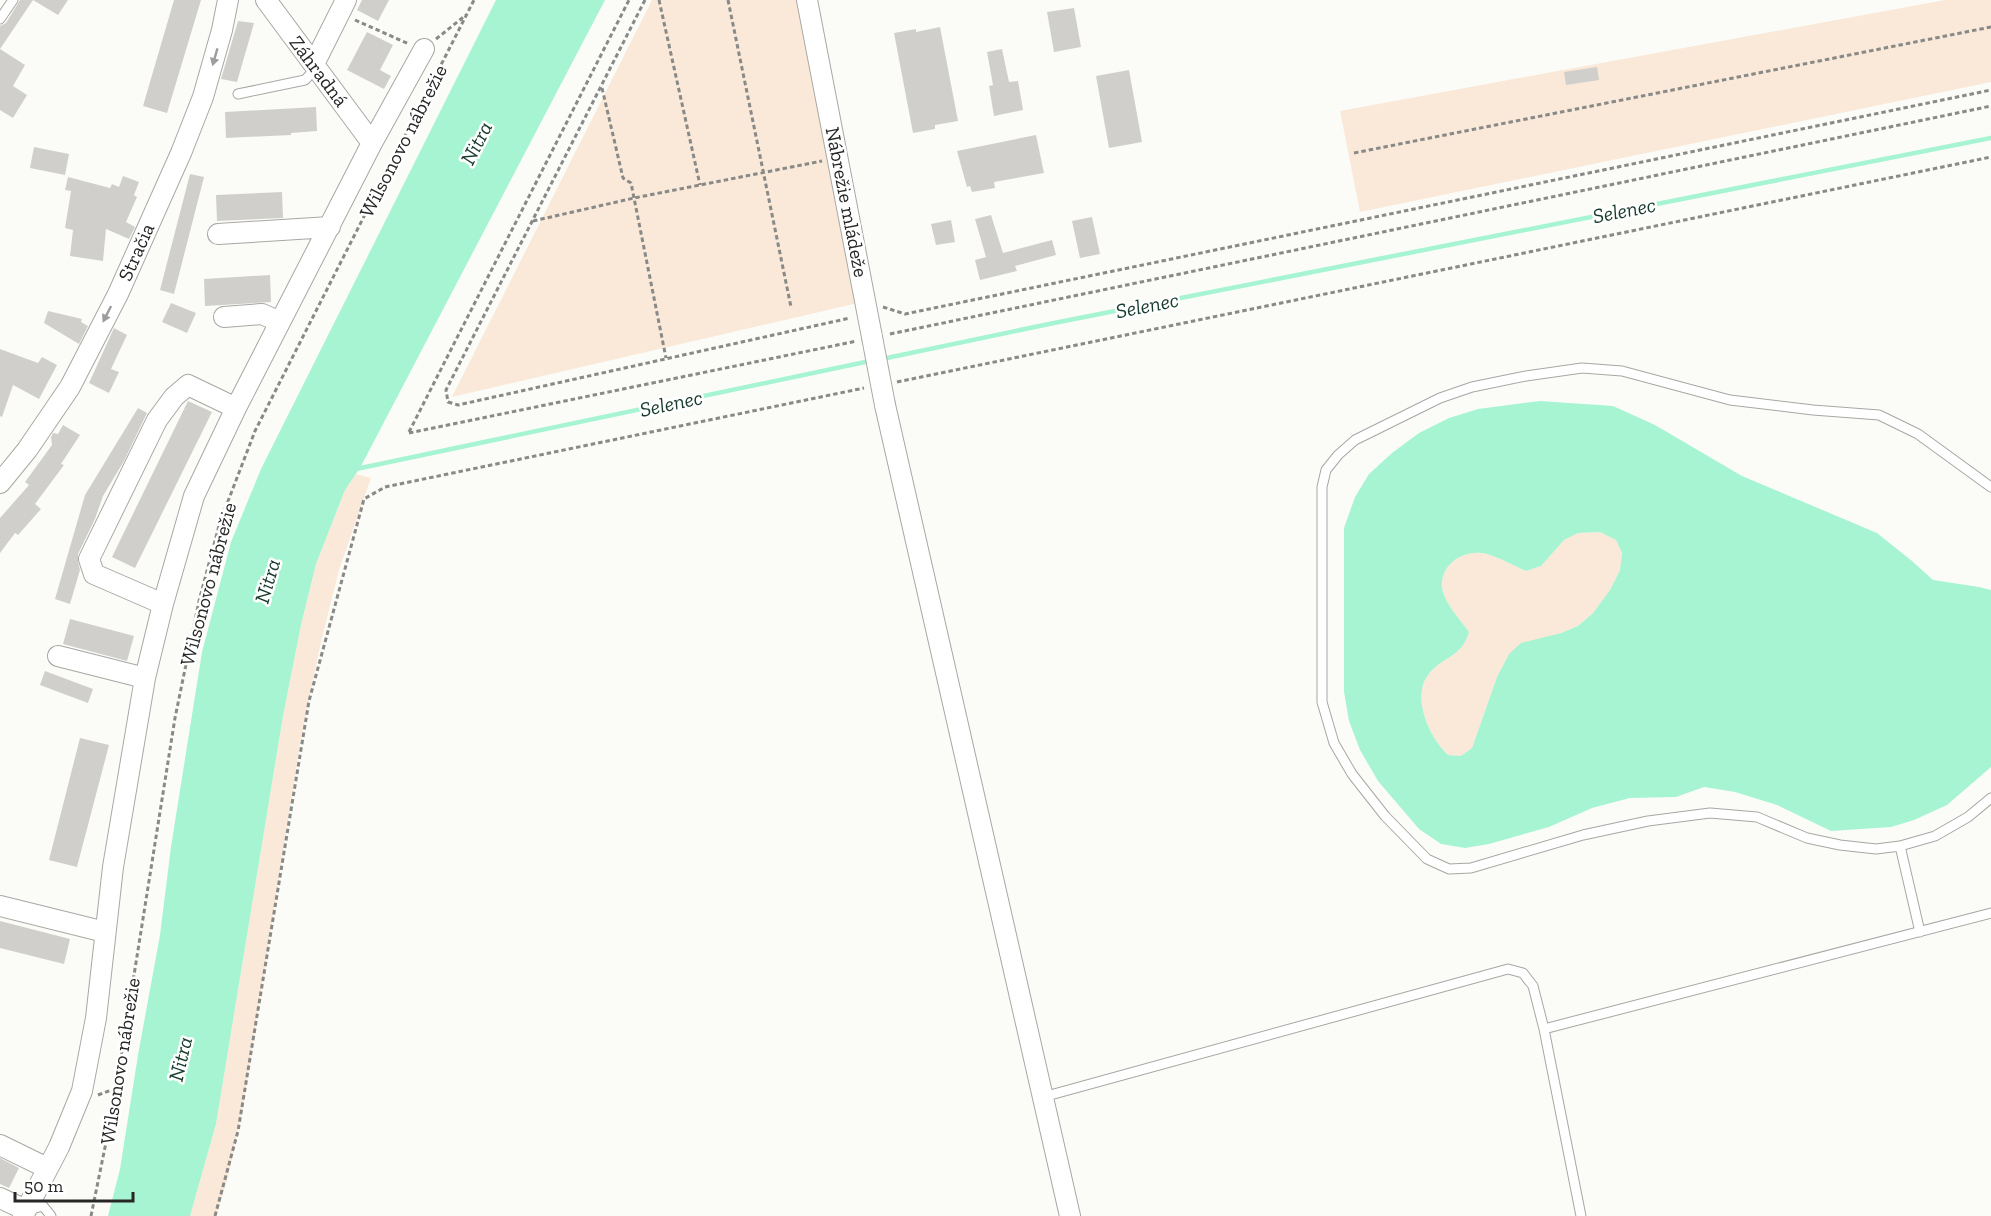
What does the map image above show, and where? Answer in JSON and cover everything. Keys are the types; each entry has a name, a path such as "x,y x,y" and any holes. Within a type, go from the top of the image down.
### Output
{"street":[{"name":"Stračia","path":"0,483 27,450 70,387 118,294 203,98 228,0"},
{"name":"Záhradná","path":"266,0 372,143"},
{"name":"Nábrežie mládeže","path":"807,0 885,405 1070,1216"},
{"path":"315,66 343,6"},
{"name":"Wilsonovo nábrežie","path":"24,1213 81,1091 96,1018 113,867 145,678 163,604 194,496 236,408 372,143 424,49"},
{"path":"218,234 330,226"},
{"path":"224,317 262,314 280,322"},
{"name":"Wilsonovo nábrežie","path":"163,604 94,574 89,559 157,420 174,397 188,385 236,408"},
{"path":"58,656 145,678"},
{"path":"0,906 105,932"},
{"path":"0,1145 47,1168"},
{"path":"0,1198 24,1213"}],"lane":[{"path":"0,19 13,0"},
{"path":"238,94 305,80 315,66"},
{"path":"1991,487 1918,434 1879,416 1730,400 1622,371 1582,368 1472,387 1440,398 1354,440 1326,470 1322,488 1322,702 1334,743 1352,774 1385,816 1427,858 1449,869 1471,868 1583,835 1648,821 1710,813 1757,817 1807,838 1840,846 1876,849 1900,846 1935,836 1968,817 1991,798"},
{"path":"1900,846 1920,932"},
{"path":"1544,1029 1991,913"},
{"path":"1044,1097 1508,969 1523,973 1533,986 1544,1029 1581,1216"},
{"path":"24,1213 43,1206 51,1216"}],"path":[{"name":"Wilsonovo nábrežie","path":"91,1216 112,1113 175,718 199,601 220,522 255,431 474,0"},
{"path":"629,0 409,433 1991,106"},
{"path":"645,0 446,390 448,402 458,405 857,316 866,301 905,314 1991,90"},
{"path":"659,0 700,185"},
{"path":"728,0 791,307"},
{"path":"343,6 400,41 424,49 467,14"},
{"path":"1354,153 1991,27"},
{"path":"601,86 623,178 631,183 666,359"},
{"path":"532,221 838,157"}],"shaded area":[{"path":"652,0 797,0 858,303 452,397"},
{"path":"1945,0 1991,0 1991,82 1360,212 1340,111"},
{"path":"356,474 371,478 339,570 301,738 243,1106 228,1177 216,1216 190,1216 216,1124 283,716 301,625 316,564 345,490"},
{"path":"1600,532 1616,540 1622,553 1620,570 1610,590 1593,613 1578,626 1509,654 1497,677 1472,748 1461,756 1448,755 1429,728 1421,695 1428,675 1461,647 1469,632 1443,593 1442,578 1445,571 1450,564 1463,555 1479,553 1487,554 1526,571 1541,566 1564,540 1578,533"}],"water":[{"name":"Nitra","path":"496,0 605,0 360,468 345,490 316,564 283,716 216,1124 190,1216 108,1216 120,1169 160,935 171,847 202,652 231,542 261,469"},
{"path":"1540,401 1613,406 1655,425 1742,476 1877,533 1933,580 1991,590 1991,767 1947,805 1914,820 1891,827 1831,831 1777,805 1735,792 1704,787 1676,797 1630,798 1592,808 1549,827 1489,844 1465,848 1441,844 1419,829 1378,781 1360,750 1349,721 1344,692 1344,528 1355,497 1369,474 1392,453 1419,433 1449,418 1478,409","holes":["1600,532 1616,540 1622,553 1620,570 1610,590 1593,613 1578,626 1561,633 1521,643 1509,654 1497,677 1472,748 1461,756 1448,755 1429,728 1421,695 1428,675 1461,647 1469,632 1443,593 1442,578 1450,564 1463,555 1479,553 1487,554 1526,571 1541,566 1564,540 1578,533"]}],"building":[{"path":"20,0 33,0 0,49 0,26 6,23"},
{"path":"33,0 68,0 58,15"},
{"path":"174,0 201,0 167,113 143,106"},
{"path":"362,0 389,0 378,21 357,10"},
{"path":"1074,8 1081,47 1054,52 1047,12"},
{"path":"238,21 254,23 237,82 221,79"},
{"path":"940,27 958,121 935,125 935,129 913,133 894,33 916,29 916,32"},
{"path":"367,32 393,45 380,70 391,76 384,89 347,70"},
{"path":"0,49 25,65 13,86 27,95 13,118 0,110"},
{"path":"1002,49 1009,82 1018,81 1023,110 994,116 989,86 993,85 987,52"},
{"path":"1597,67 1599,80 1566,85 1564,72"},
{"path":"1129,70 1142,142 1109,148 1096,76"},
{"path":"316,107 317,131 291,133 291,135 226,138 225,112"},
{"path":"1036,135 1044,173 994,182 995,188 972,192 970,186 967,187 957,151"},
{"path":"34,147 69,154 65,175 30,168"},
{"path":"190,174 204,177 174,294 160,290"},
{"path":"123,176 139,182 134,195 137,197 126,222 135,227 129,239 106,229 103,261 70,256 73,230 65,228 71,191 65,190 68,177 110,188 112,184 119,187"},
{"path":"282,192 283,218 217,221 216,195"},
{"path":"991,215 1003,253 1052,240 1056,255 1015,266 1017,271 980,280 975,260 986,257 975,219"},
{"path":"1092,217 1100,254 1080,258 1072,221"},
{"path":"951,220 955,242 936,245 931,224"},
{"path":"270,275 271,302 205,306 204,279"},
{"path":"171,303 196,313 187,333 162,322"},
{"path":"48,311 82,319 81,322 88,326 79,344 44,323"},
{"path":"114,328 127,335 111,369 119,372 109,393 89,383"},
{"path":"0,349 38,363 42,357 57,365 39,399 13,385 2,417 0,416"},
{"path":"188,401 212,412 135,568 112,557"},
{"path":"138,408 147,413 124,461 103,496 78,554 80,570 70,604 55,599 85,495"},
{"path":"63,425 80,435 61,464 64,465 35,504 41,509 18,535 15,533 0,553 0,518 29,485 25,482 52,445 53,433 58,434"},
{"path":"70,619 134,636 127,661 63,644"},
{"path":"45,671 93,689 88,703 40,685"},
{"path":"80,738 109,745 77,867 49,860"},
{"path":"0,921 70,939 64,964 0,948"},
{"path":"0,1158 19,1168 9,1188 0,1184"}],"waterway":[{"name":"Selenec","path":"882,359 1991,138"},
{"name":"Selenec","path":"356,469 870,361"}]}
